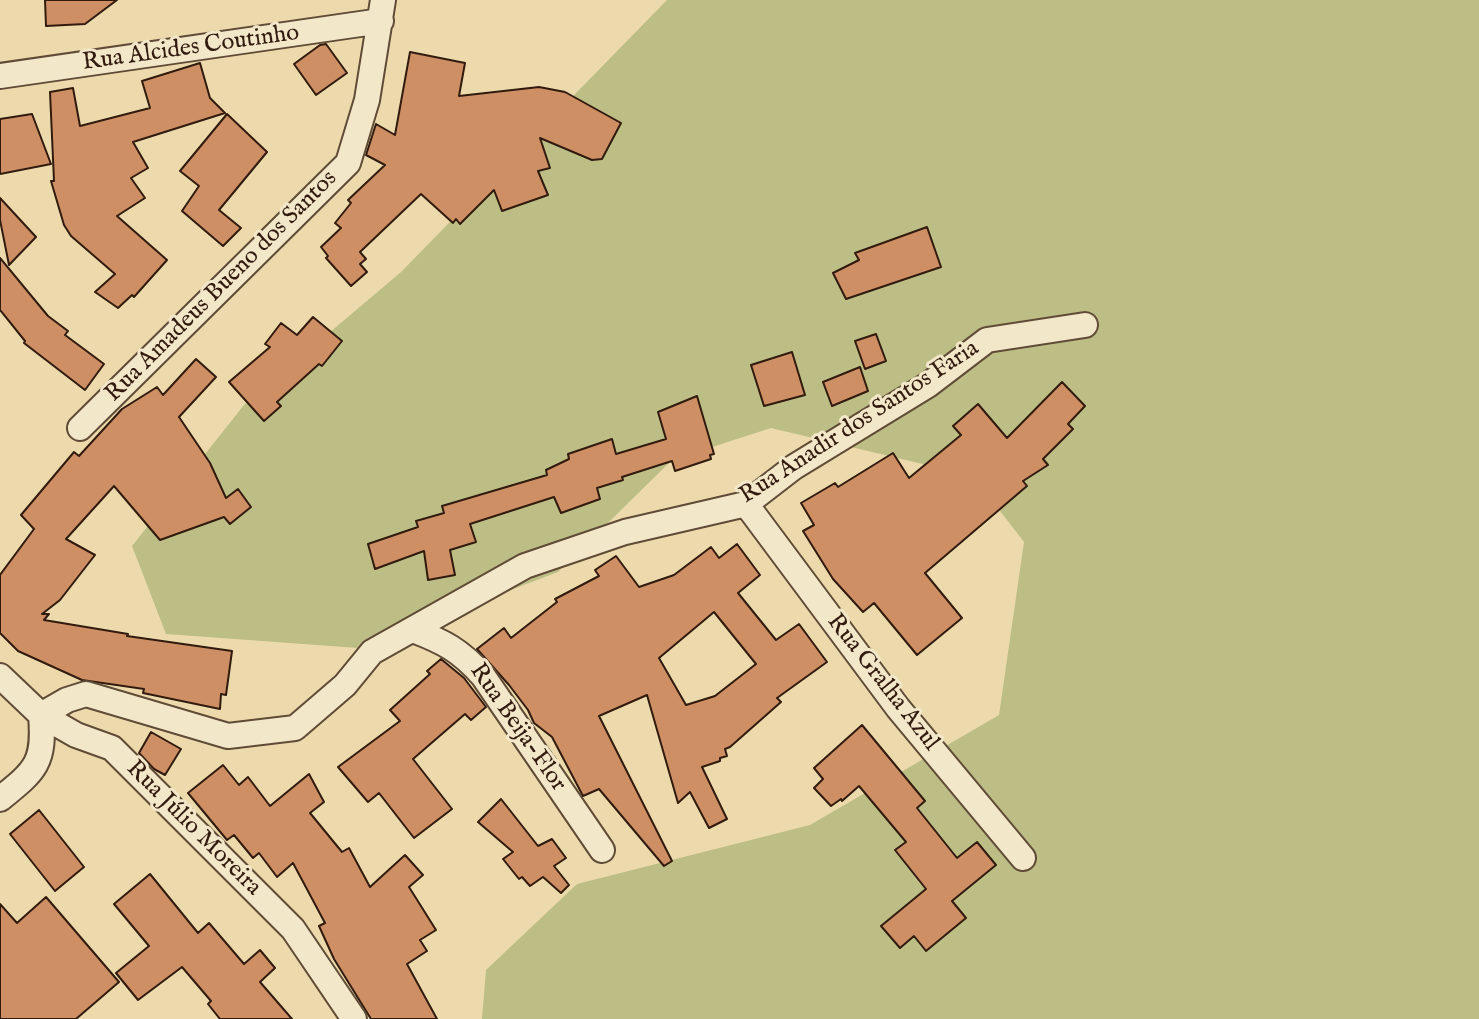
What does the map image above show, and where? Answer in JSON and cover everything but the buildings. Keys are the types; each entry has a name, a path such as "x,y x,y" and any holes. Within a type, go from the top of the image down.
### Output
{"street":[{"name":"Rua Alcides Coutinho","path":"0,76 382,11"},
{"name":"Rua Amadeus Bueno dos Santos","path":"80,428 348,163 367,100 382,11"},
{"name":"Rua Anadir dos Santos Faria","path":"41,715 67,700 86,694 228,736 295,728 345,685 372,652 525,566 625,532 746,504 794,467 928,385 987,340 1085,325"},
{"name":"Rua Gralha Azul","path":"746,504 898,708 1023,858"},
{"name":"Rua Beija-Flor","path":"413,630 449,645 464,655 483,676 602,850"},
{"name":"Rua Júlio Moreira","path":"0,676 41,715 76,735 112,748 293,929 354,1019"},
{"path":"0,799 32,771 40,757 43,743 41,715"}],"green space":[{"path":"667,0 1479,0 1479,1019 482,1019 486,970 577,884 810,825 999,715 1024,542 973,476 771,428 672,460 558,572 358,648 166,634 132,546 244,405 401,272"}]}
